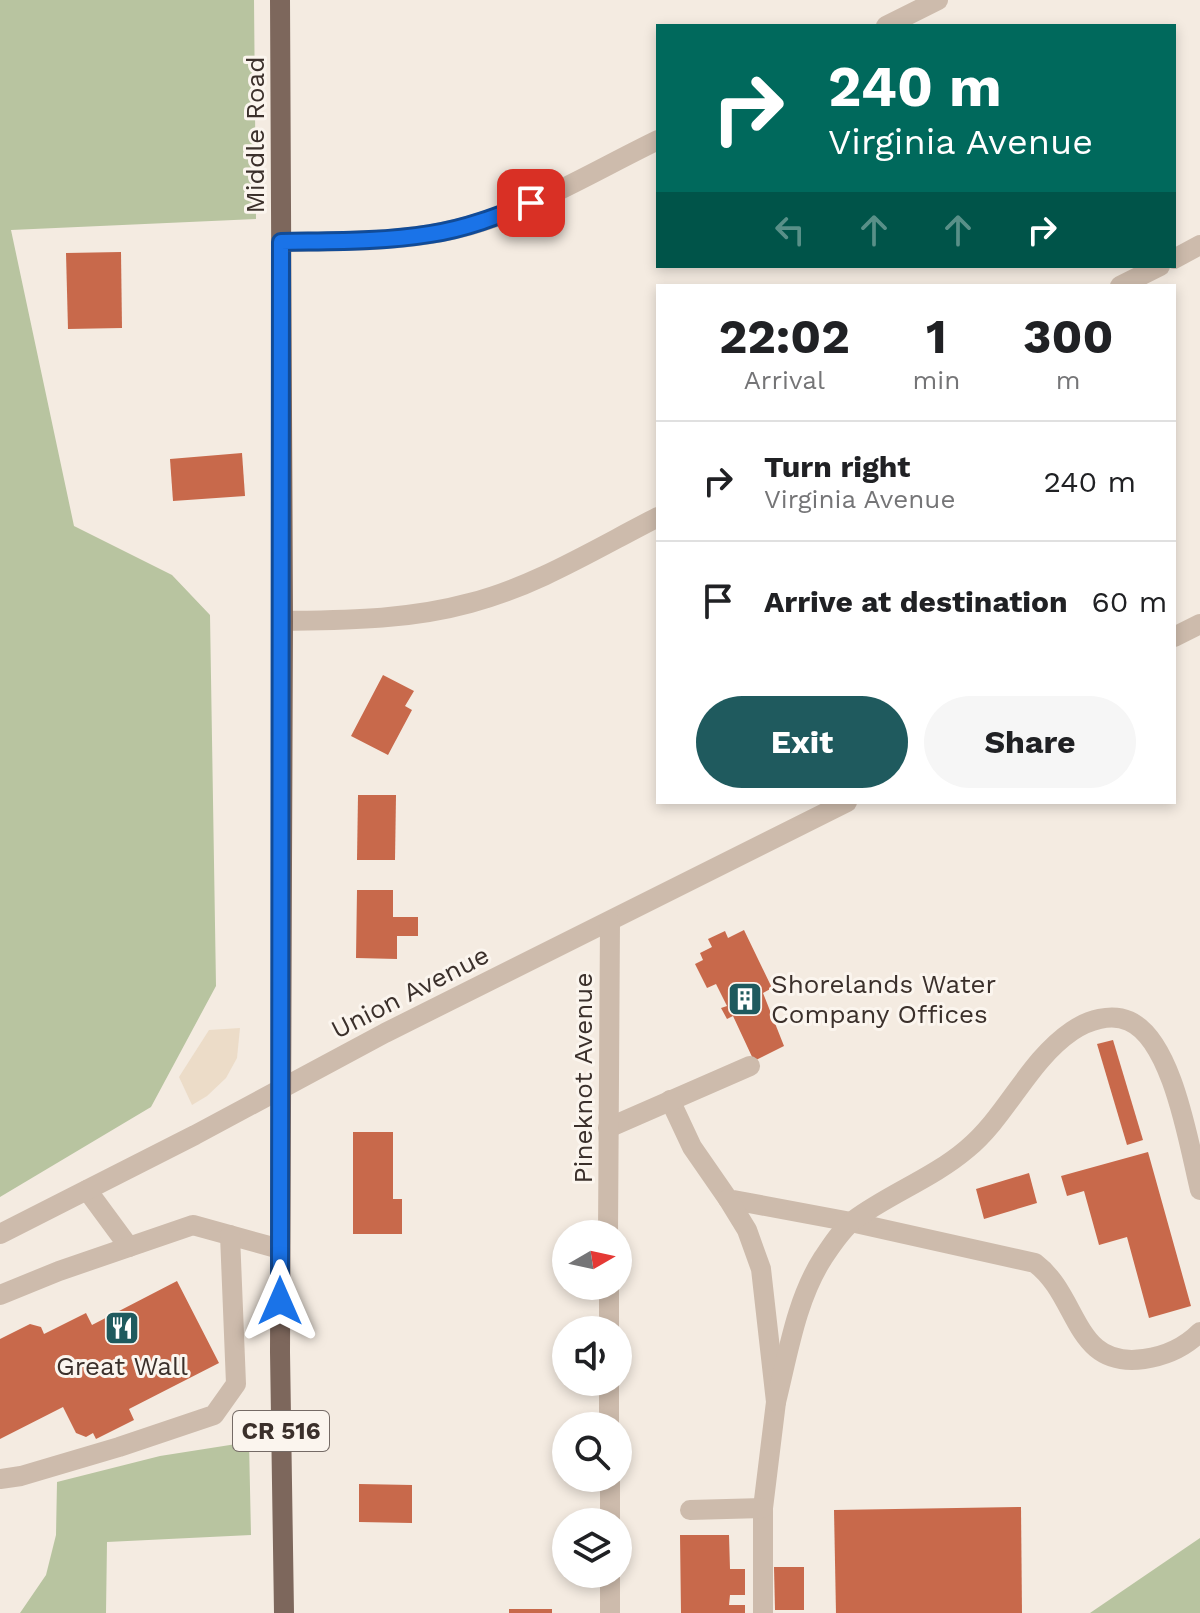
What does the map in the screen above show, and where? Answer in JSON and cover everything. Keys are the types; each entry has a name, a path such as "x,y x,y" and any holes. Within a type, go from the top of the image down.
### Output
{"main road":[{"name":"Middle Road","path":"280,0 283,621 280,1249 284,1613"}],"street":[{"path":"890,24 938,0"},
{"path":"281,242 375,240 431,234 480,223 531,203 656,141"},
{"path":"1176,258 1200,245"},
{"path":"1124,284 1156,268"},
{"path":"283,621 419,615 471,603 522,586 656,518"},
{"path":"1176,636 1200,624"},
{"name":"Union Avenue","path":"0,1234 385,1033 843,804"},
{"name":"Pineknot Avenue","path":"608,1220 610,922"},
{"path":"763,1613 763,1508 776,1402 802,1300 823,1259 851,1222 970,1147 1066,1035 1088,1022 1114,1017 1140,1026 1160,1053 1167,1068 1200,1190"},
{"path":"608,1128 750,1066"},
{"path":"670,1100 692,1147 747,1230 761,1269 776,1402"},
{"path":"87,1190 129,1247"},
{"path":"728,1199 851,1222 1035,1263 1047,1272 1063,1294 1091,1345 1104,1356 1117,1360 1153,1358 1189,1343 1200,1332"},
{"path":"0,1295 59,1271 193,1225 280,1249"},
{"path":"0,1479 21,1476 119,1447 214,1415 236,1384 230,1235"},
{"path":"690,1510 763,1508"},
{"path":"610,1588 610,1613"}],"green space":[{"path":"0,0 254,0 256,219 11,230 74,526 172,575 210,615 216,986 151,1107 0,1197"},
{"path":"249,1442 251,1535 107,1542 106,1613 20,1613 46,1575 56,1535 57,1482 160,1456"},
{"path":"1200,1538 1200,1613 1090,1613"}],"shaded area":[{"path":"240,1028 237,1058 226,1078 192,1105 179,1077 209,1030"}],"building":[{"path":"121,252 122,328 68,329 66,253"},
{"path":"242,453 245,496 173,501 170,459"},
{"path":"383,675 414,691 405,706 412,710 388,755 351,736"},
{"path":"358,795 396,795 395,860 357,860"},
{"path":"357,890 393,890 393,917 418,917 418,936 397,936 397,959 356,958"},
{"name":"Shorelands Water Company Offices","path":"744,930 772,988 763,993 784,1046 754,1061 733,1016 727,1019 721,1008 727,1006 716,984 707,988 695,964 703,960 700,953 712,947 708,939 725,931 728,938"},
{"path":"1113,1040 1143,1140 1127,1145 1097,1044"},
{"path":"353,1132 393,1132 393,1199 402,1199 402,1234 353,1234"},
{"path":"1148,1152 1191,1306 1149,1318 1127,1237 1099,1245 1084,1191 1067,1196 1061,1176"},
{"path":"1029,1173 1037,1203 984,1219 976,1189"},
{"path":"177,1281 219,1363 129,1409 134,1420 96,1439 93,1433 86,1437 76,1433 63,1407 0,1439 0,1339 30,1324 41,1327 44,1334 86,1313 92,1325"},
{"path":"359,1484 412,1485 412,1523 359,1522"},
{"path":"1021,1507 1022,1613 836,1613 834,1510"},
{"path":"680,1535 729,1535 730,1569 745,1569 745,1595 730,1595 729,1605 745,1605 745,1613 681,1613"},
{"path":"774,1567 804,1567 804,1610 775,1610"},
{"path":"509,1609 552,1609 552,1613 509,1613"}],"place":[{"name":"Shorelands Water Company Offices","path":"745,999"},
{"name":"Great Wall","path":"122,1328"}],"route":[{"path":"280,1301 281,242 375,240 431,234 480,223 531,203"}]}
